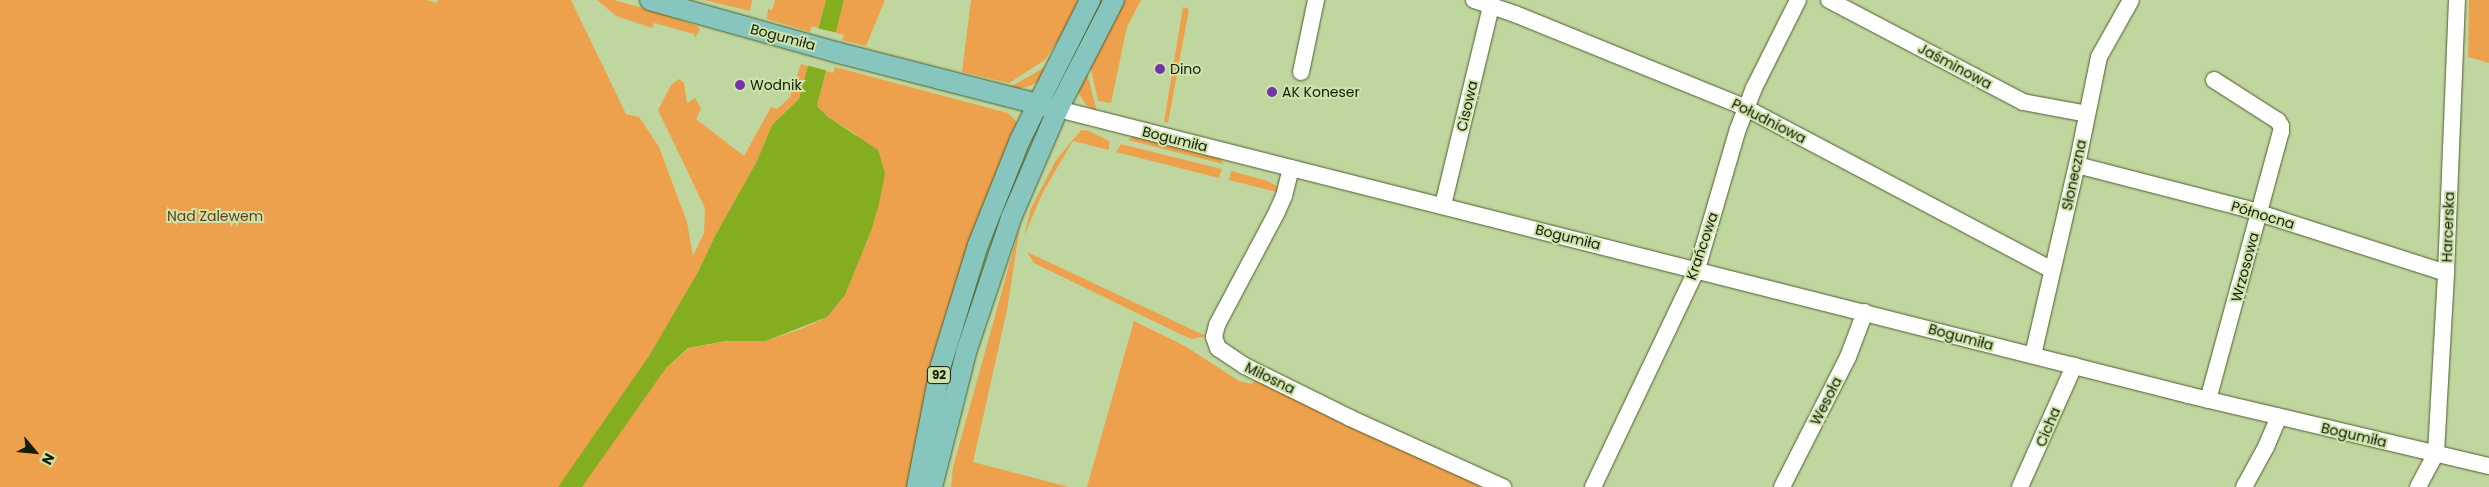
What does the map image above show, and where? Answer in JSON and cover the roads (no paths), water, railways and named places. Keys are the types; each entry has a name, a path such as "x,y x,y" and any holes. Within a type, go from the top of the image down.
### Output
{"main road":[{"name":"Bogumiła","path":"650,0 839,53 1058,109"},
{"name":"92","path":"917,487 941,365 972,265 1008,168 1037,104 1090,0"},
{"name":"92","path":"932,487 959,377 998,254 1023,186 1058,109 1114,0"}],"street":[{"path":"1302,72 1316,0"},
{"name":"Południowa","path":"1474,0 1746,108 2052,270"},
{"name":"Krańcowa","path":"1593,487 1696,269 1746,108 1798,0"},
{"name":"Jaśminowa","path":"1829,0 2023,102 2087,114"},
{"name":"Słoneczna","path":"2033,355 2077,166 2099,58 2131,0"},
{"name":"Harcerska","path":"2436,453 2446,273 2457,0"},
{"name":"Cisowa","path":"1443,205 1491,6"},
{"name":"Wrzosowa","path":"2208,400 2282,132 2278,120 2214,80"},
{"name":"Bogumiła","path":"1058,109 2208,400 2489,466"},
{"name":"Północna","path":"2077,166 2259,214 2446,273"},
{"name":"Miłosna","path":"1291,168 1284,196 1277,212 1217,325 1214,337 1218,348 1245,366 1350,418 1503,487"},
{"name":"Wesoła","path":"1782,487 1848,356 1865,312"},
{"name":"Cicha","path":"2020,487 2074,366"},
{"path":"2244,487 2266,447 2279,417"},
{"path":"2418,487 2436,453"}],"place":[{"name":"Dino","path":"1160,69"},
{"name":"Wodnik","path":"740,85"},
{"name":"AK Koneser","path":"1272,92"}],"park label":[{"name":"Nad Zalewem","path":"215,216"}]}
